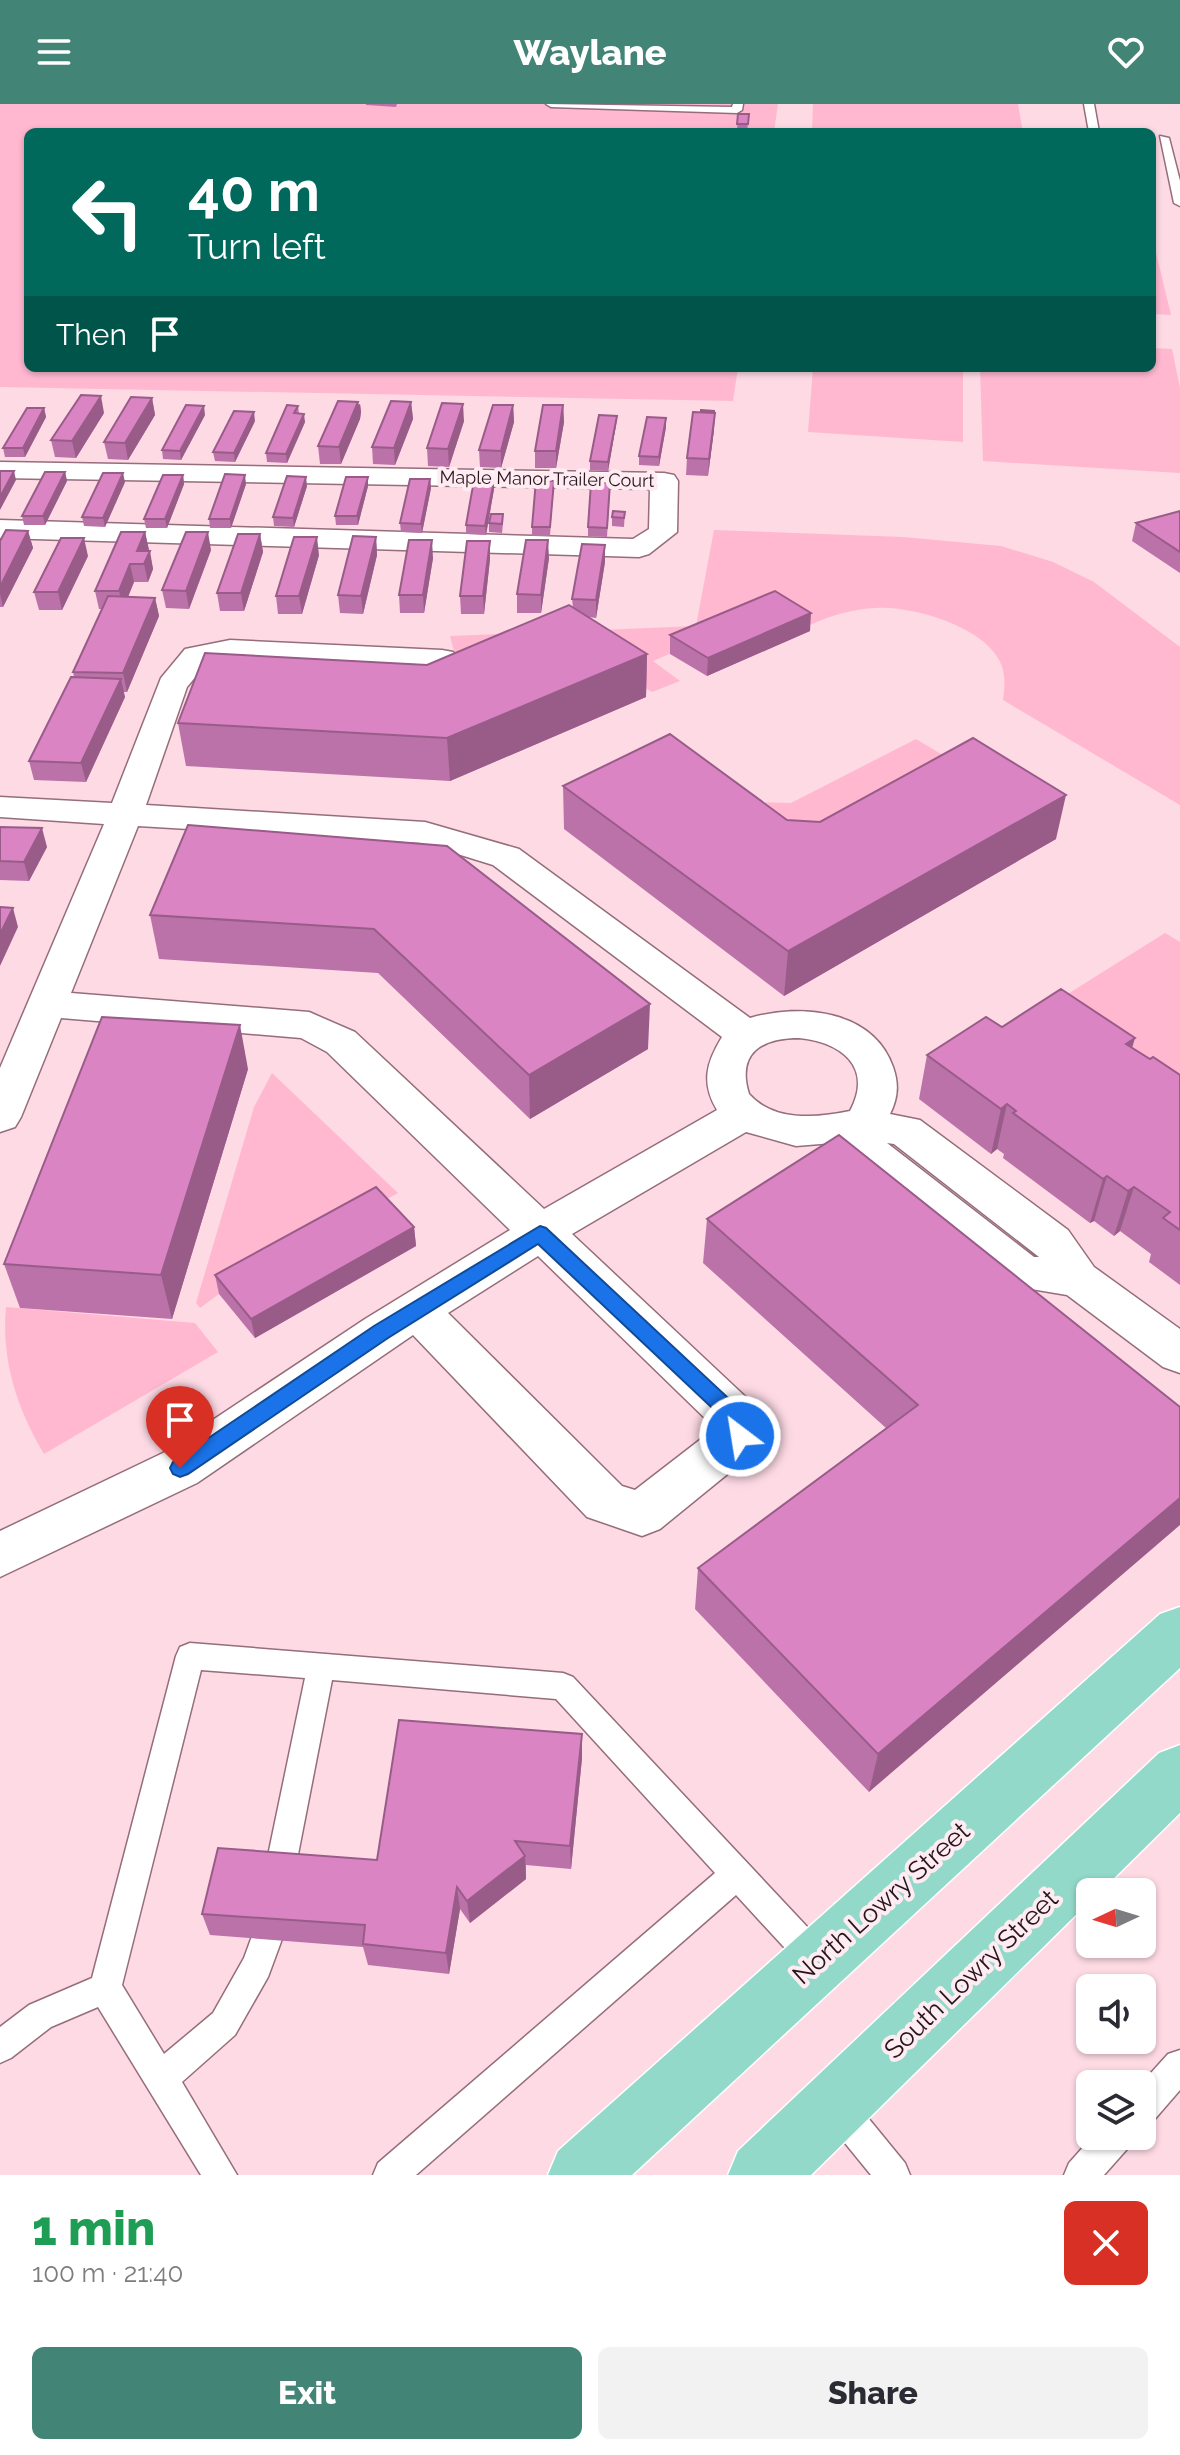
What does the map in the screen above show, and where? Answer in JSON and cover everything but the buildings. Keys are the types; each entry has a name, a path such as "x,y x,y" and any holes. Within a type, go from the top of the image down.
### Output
{"main road":[{"name":"North Lowry Street","path":"582,2175 1180,1632"},
{"name":"South Lowry Street","path":"762,2175 1180,1773"}],"street":[{"name":"Maple Manor Trailer Court","path":"0,470 664,481 663,532 639,548 0,529"},
{"path":"0,1117 126,813 172,685 196,656 230,649 442,659"},
{"path":"0,807 425,833 506,857 746,1035"},
{"path":"47,1004 309,1025 341,1042 734,1416 740,1436 642,1514 605,1502 417,1310"},
{"path":"866,1124 877,1097 871,1060 856,1040 823,1027 784,1024 746,1035 726,1063 726,1088 742,1115 774,1127 815,1134 866,1124 905,1131 1052,1242 1078,1279 1180,1354"},
{"path":"0,1556 180,1468 417,1310 540,1233 742,1115"}],"lane":[{"path":"551,104 737,110 738,104"},
{"path":"1089,104 1093,128"},
{"path":"1180,139 1158,138 1180,203"},
{"path":"220,2175 105,1988 190,1656 563,1686 817,1961"},
{"path":"279,1875 321,1667"},
{"path":"390,2175 737,1874"},
{"path":"161,2079 224,2024 257,1966 266,1939"},
{"path":"0,2047 40,2016 105,1988"},
{"path":"1156,2093 1180,2066"},
{"path":"835,2104 893,2175"},
{"path":"1081,2175 1103,2150"}],"shaded area":[{"path":"0,104 778,104 775,128 24,128 24,372 737,372 733,401 0,387"},
{"path":"813,104 1018,104 1022,128 812,128"},
{"path":"1156,253 1171,315 1156,314"},
{"path":"1156,348 1172,349 1180,388 1180,473 983,461 980,372 1156,372"},
{"path":"813,372 963,372 963,442 808,432"},
{"path":"714,530 903,537 1001,546 1053,562 1094,582 1180,647 1180,805 1003,700 1001,663 976,636 943,620 907,610 859,610 834,615 810,625 776,608 653,661 680,681 652,692 624,675 460,673 450,636 696,626"},
{"path":"916,739 976,775 815,866 746,802 791,803"},
{"path":"1165,933 1180,942 1180,1097 1039,1012"},
{"path":"272,1073 398,1193 219,1294 200,1308 196,1303 254,1107"},
{"path":"6,1307 195,1323 218,1352 44,1454 26,1420 13,1384 6,1346"}],"route":[{"path":"180,1468 381,1332 540,1233 734,1416 740,1436"}]}
